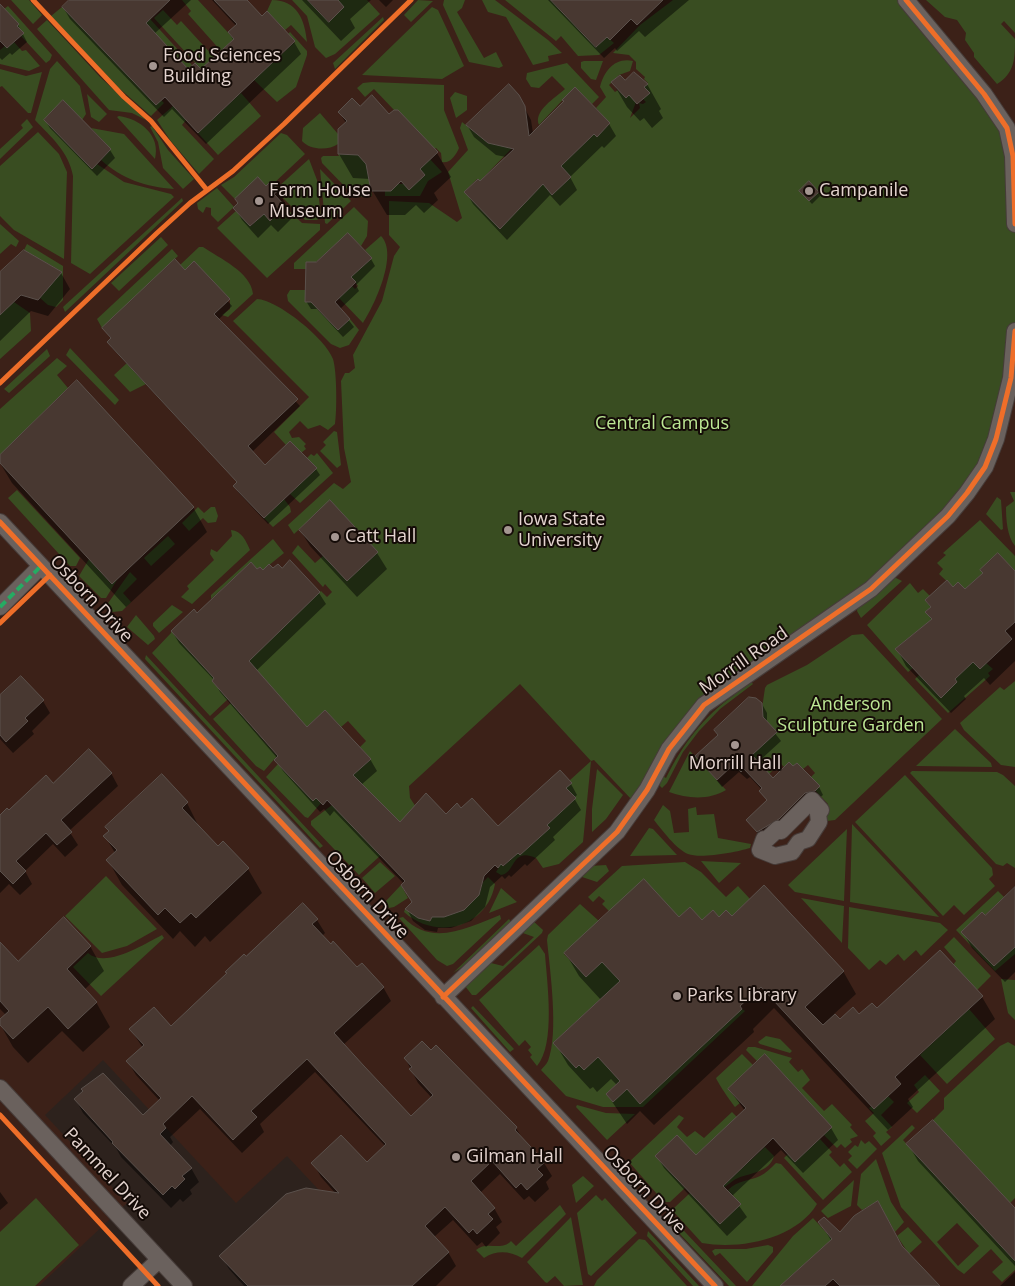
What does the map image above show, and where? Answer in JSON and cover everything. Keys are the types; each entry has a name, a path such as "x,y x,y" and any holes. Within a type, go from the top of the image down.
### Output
{"street":[{"path":"906,0 1001,117 1010,137 1014,173 1015,224"},
{"name":"Morrill Road","path":"443,997 617,832 647,790 669,748 704,705 871,588 948,516 985,467 996,439 1011,378 1015,331"},
{"name":"Osborn Drive","path":"0,522 715,1286"},
{"path":"0,607 41,566"},
{"name":"Pammel Drive","path":"0,1088 184,1286"},
{"path":"131,1286 159,1260"}],"shaded area":[{"name":"Iowa State University","path":"0,0 1015,0 1015,1286 409,1286 287,1156 236,1203 103,1060 45,1115 127,1203 39,1286 0,1286"}],"green space":[{"path":"11,0 29,0 42,15 33,24"},
{"path":"182,0 198,0 234,39 221,51 188,14 191,11"},
{"path":"272,0 288,3 294,7 302,19 307,42 291,25 285,30 267,11"},
{"path":"292,0 308,0 329,22 344,7 338,0 367,0 380,14 335,54 326,58 315,47 307,16"},
{"path":"418,0 433,1 411,22 404,15"},
{"path":"444,0 465,0 462,8 457,12 484,58 496,52 503,66 499,68 469,62 443,5"},
{"path":"482,0 495,0 548,40 562,53 548,56 549,61 533,65 506,17 488,12"},
{"path":"505,0 551,0 596,47 607,37 614,43 599,55 578,56 561,36 556,41"},
{"name":"Central Campus","path":"673,0 906,0 1001,117 1015,217 1015,331 985,467 899,563 704,705 632,800 594,760 591,761 520,684 409,786 410,798 416,807 400,822 353,775 371,759 360,747 366,741 348,721 341,727 325,710 307,727 223,643 260,650 321,591 327,597 332,592 325,584 323,587 292,553 298,545 315,563 323,556 347,581 378,552 330,501 294,534 288,525 334,483 343,489 351,482 344,448 341,381 345,373 349,373 355,368 353,355 382,301 394,256 400,247 389,235 389,201 429,203 457,222 462,218 448,172 468,150 460,128 462,122 488,143 516,144 480,181 477,179 464,192 500,228 543,184 553,194 571,177 561,166 594,134 597,136 610,124 596,108 606,97 600,87 604,76 611,66 621,61 633,61 630,71 619,75 609,85 615,92 618,90 626,98 629,95 636,102 630,118 640,108 639,103 643,104 646,102 643,99 649,93 644,87 648,83 644,79 645,77 636,69 636,62 629,55 613,53 640,25"},
{"path":"926,0 1015,0 1015,33 1004,21 1001,24 1015,39 1013,64 1003,80 997,84 974,57 974,53 965,40 966,33 957,20 945,17"},
{"path":"8,6 52,55 46,63 21,36 24,33 17,26 19,24 4,9"},
{"path":"62,7 156,105 161,100 164,103 151,116 119,88 51,16"},
{"path":"432,7 438,10 464,66 442,79 362,75"},
{"path":"163,10 177,25 181,21 214,57 201,69 154,18"},
{"path":"383,17 384,20 335,69 333,63"},
{"path":"150,19 192,65 188,69 146,23"},
{"path":"47,20 100,77 146,120 132,113 109,110 37,29"},
{"path":"290,32 307,51 307,55 296,87 277,102 254,80 295,42 288,34"},
{"path":"14,42 22,51 26,50 40,66 29,71 0,64 0,50 5,46 7,48"},
{"path":"57,61 80,86 86,114 82,120 63,100 44,120 92,168 97,164 124,182 171,194 174,197 90,274 71,263 73,176 71,167 59,145 35,120 50,69"},
{"path":"603,61 596,80 591,79 581,68 581,62"},
{"path":"567,63 599,97 592,104 575,87 539,125 539,115 542,110 565,89 552,76 539,88 531,87 526,79 527,73"},
{"path":"0,69 26,76 42,72 31,113 28,113 2,86 0,87"},
{"path":"363,83 444,85 444,110 459,148 448,162 442,162 441,153 436,148 434,149 398,110 394,110 374,89 365,97 357,88"},
{"path":"455,92 467,96 467,110 456,118 450,98"},
{"path":"241,93 261,116 218,155 198,133"},
{"path":"87,94 107,114 99,122 91,117"},
{"path":"173,106 186,120 182,125 214,159 199,174 170,140 157,120"},
{"path":"320,113 338,134 338,144 329,148 314,148 302,141 303,128"},
{"path":"117,117 134,121 147,130 155,143 155,159"},
{"path":"27,119 33,127 0,159 0,149 23,128 21,125"},
{"path":"152,126 168,150 194,179 183,189 163,168 158,142 150,127"},
{"path":"91,128 124,134 174,189 135,181 109,167 101,160 111,149"},
{"path":"38,132 59,154 67,172 64,259 14,230 0,216 0,166"},
{"path":"281,133 287,135 305,154 273,184 266,186 258,178 235,199 221,185 234,177"},
{"path":"338,154 358,155 366,164 372,196 355,197 322,163 321,158 323,156 339,156"},
{"path":"427,156 442,172 428,181 420,196 385,196 385,191 398,184 404,184 409,189 425,175 420,169"},
{"path":"309,159 317,180 321,217 317,220 305,220 277,192 277,188"},
{"path":"320,169 351,201 327,224 325,223"},
{"path":"217,188 234,207 218,222 211,215 211,208 206,207 203,213 198,209 197,203"},
{"path":"182,198 183,201 65,312 63,307"},
{"path":"285,207 302,223 320,224 320,230 267,278 217,228 236,211 251,226 264,214 270,221"},
{"path":"354,207 368,221 367,236 361,246 348,233 306,269 294,269 294,263"},
{"path":"0,224 19,241 16,247 11,244 0,254"},
{"path":"381,236 386,244 386,267 378,293 363,323 339,298 352,286 355,289 358,286 351,277 372,258 365,250"},
{"path":"161,237 168,245 119,291 111,283"},
{"path":"27,244 63,266 63,300 56,307 48,305 40,298 60,274 59,270 24,250"},
{"path":"199,247 203,247 241,272 251,286 253,294 228,317 222,315 230,309 230,299 194,262 185,270 180,265"},
{"path":"172,249 178,256 102,328 97,319"},
{"path":"290,290 305,290 311,302 338,330 350,319 359,330 349,345 340,348 331,344 288,301 287,295"},
{"path":"257,299 277,306 300,322 321,341 333,359 336,392 335,424 328,430 320,425 308,429 300,421 289,432 292,438 299,437 306,444 304,446 306,449 301,453 286,445 274,432 309,397 233,321"},
{"path":"14,302 30,313 31,331 0,359 0,315"},
{"path":"70,348 119,400 115,405 66,355"},
{"path":"47,349 50,356 9,393 4,389"},
{"path":"57,358 67,366 57,375 68,388 0,455 0,409"},
{"path":"127,363 156,379 130,392 114,375"},
{"path":"334,431 337,432 341,465 337,468 320,451 326,445 323,442"},
{"path":"317,453 333,473 300,503 290,494 317,468 307,458 311,454 314,456"},
{"path":"17,490 80,558 76,566 70,566 8,498"},
{"path":"1010,492 1015,492 1015,546 1010,537 1007,522 1006,507 1014,501"},
{"path":"997,497 1001,500 1003,529 1001,530 986,514"},
{"path":"284,499 291,512 273,527 264,518"},
{"path":"198,507 204,513 211,507 215,507 218,516 216,522 208,523 203,518 189,531 182,523"},
{"path":"980,520 1015,556 1015,571 998,553 980,570 983,573 965,589 953,587 939,574 943,569 937,563 946,555 943,553"},
{"path":"231,530 241,534 250,550 192,604 181,597 189,589 187,586 214,560 210,554 211,549 217,552 232,536"},
{"path":"168,536 175,544 151,566 144,558"},
{"path":"273,539 284,553 263,570 260,567 257,569 251,562 211,599 211,595"},
{"path":"89,559 111,584 118,578 106,598 101,598 79,576"},
{"path":"130,572 137,579 123,593 131,602 122,611 112,612 106,606"},
{"path":"894,577 902,581 861,618 857,611 858,606"},
{"path":"910,583 918,593 923,589 930,596 925,600 931,607 925,612 932,619 895,649 913,668 908,672 867,625"},
{"path":"172,605 183,612 159,633 153,626 153,623"},
{"path":"136,615 154,636 155,639 148,645 127,627"},
{"path":"171,631 201,663 225,668 212,681 228,699 210,716 152,653"},
{"name":"Anderson Sculpture Garden","path":"863,634 942,719 835,820 819,822 818,813 828,804 815,790 811,777 815,773 808,765 803,769 797,763 793,766 789,763 784,767 776,759 770,764 775,768 763,780 762,766 752,755 777,732 761,715 765,688 767,685 807,665 852,635"},
{"path":"146,655 323,846 320,848 145,659"},
{"path":"973,662 980,669 986,663 993,669 988,673 990,676 948,713 915,679 919,675 941,698 957,682 955,679"},
{"path":"748,678 753,684 720,709 699,731 683,752 667,783 662,788 660,786 661,775 666,778 679,754 703,722 734,695 730,690"},
{"path":"1015,681 1015,767 1001,765 964,730 960,723 1000,687 1004,690"},
{"path":"231,703 277,756 264,771 256,766 213,719"},
{"path":"955,729 991,763 992,767 916,766"},
{"path":"690,751 726,790 706,797 684,796 669,792"},
{"path":"591,761 583,842 559,864 543,868 536,858 528,855 518,858 506,873 501,875 496,872 501,864 504,866 518,853 520,855 549,828 547,825 575,798 566,788 569,781"},
{"path":"278,764 313,801 316,798 321,803 308,818 266,777"},
{"path":"597,769 623,795 606,819 592,832 592,809"},
{"path":"912,771 997,772 1015,786 1015,868 1007,863 1003,866 996,864 910,773"},
{"path":"905,775 992,868 993,875 989,879 995,886 964,915 954,905 943,916 855,822"},
{"path":"332,805 381,855 359,875 311,825 311,821"},
{"path":"663,805 670,811 674,833 689,832 688,809 696,807 697,815 714,814 718,838 751,844 750,848 701,856 683,852 654,820"},
{"path":"852,824 939,917 850,902"},
{"path":"649,828 653,829 677,855 630,856"},
{"path":"847,829 844,901 795,892 788,885"},
{"path":"701,861 741,863 719,883"},
{"path":"380,862 395,876 375,893 362,878"},
{"path":"685,862 701,872 726,897 738,886 750,899 732,916 719,917 713,910 702,920 690,907 677,919 609,911 602,904 605,901 599,896 593,902 588,897 622,866"},
{"path":"606,865 609,871 597,882 579,876 590,866"},
{"path":"106,876 157,929 127,946 102,953 65,916"},
{"path":"488,877 495,884 490,899 482,911 471,920 445,927 431,926 417,921 404,912 405,909 418,918 430,921 432,917 444,917 464,910 479,895 483,882"},
{"path":"401,885 408,898 389,908 385,902"},
{"path":"501,888 517,902 489,913"},
{"path":"998,891 1004,897 985,915 982,912 962,932 994,966 1015,947 1015,954 995,971 956,930"},
{"path":"801,898 844,906 842,943"},
{"path":"580,904 599,921 564,954 586,977 602,962 620,981 553,1043 584,1070 598,1057 620,1081 606,1094 613,1102 627,1089 641,1103 742,1009 745,1011 643,1107 603,1107 566,1096 541,1070 548,1061 553,1035 553,1002 548,935"},
{"path":"849,907 940,923 948,930 921,956 916,950 904,961 898,954 886,965 880,960 869,970 848,948"},
{"path":"500,915 501,919 453,964 447,966 437,960 399,918 403,917 414,926 426,931 438,933 463,929"},
{"path":"509,919 511,922 465,965 453,973"},
{"path":"532,920 543,930 542,933 476,995 472,995 465,986 487,962 503,966 534,937 520,932"},
{"path":"162,935 164,938 101,996 73,967 88,953 96,957 115,957"},
{"path":"954,937 991,976 977,990 953,965 956,961 944,947"},
{"path":"539,945 545,954 549,1012 547,1043 543,1056 537,1066 530,1057 532,1055 528,1050 531,1047 525,1040 519,1046 479,1000"},
{"path":"1001,979 1015,980 1015,1020 1008,1013"},
{"path":"473,1006 514,1049 510,1052 471,1008"},
{"path":"969,1009 995,1039 947,1084 920,1055"},
{"path":"766,1036 780,1039 792,1051 790,1053 758,1042"},
{"path":"1008,1042 1015,1046 1015,1198 1010,1203 933,1120 944,1109 944,1098 1000,1046"},
{"path":"748,1047 755,1047 792,1058 789,1062 798,1072 802,1069 810,1080 802,1088 824,1111 832,1104 852,1125 850,1127 858,1136 850,1139 852,1142 845,1148 841,1144 837,1148 824,1135 832,1127 765,1054 757,1061 746,1050"},
{"path":"742,1054 753,1065 728,1089 740,1103 735,1107 716,1078"},
{"path":"925,1075 940,1091 917,1113 907,1103 919,1092 914,1085"},
{"path":"888,1096 894,1102 881,1115 892,1127 886,1132 891,1137 881,1146 873,1136 876,1133 865,1121 874,1113 869,1108"},
{"path":"577,1105 606,1113 635,1114 607,1140 576,1107"},
{"path":"732,1112 737,1117 696,1155 655,1156 685,1188 670,1202 664,1202 629,1162 679,1115 684,1118 677,1127 687,1137 695,1131 704,1138"},
{"path":"912,1125 915,1128 903,1140 1015,1261 1015,1270 1002,1282 992,1272 1003,1262 991,1249 964,1274 957,1269 901,1207 882,1153","holes":["957,1223 979,1246 958,1266 937,1242"]},
{"path":"820,1139 832,1152 829,1155 840,1167 844,1163 852,1172 823,1200 784,1158 788,1154 795,1162"},
{"path":"861,1140 865,1144 869,1141 877,1149 857,1169 848,1160 852,1156 848,1152 855,1145 858,1147"},
{"path":"765,1147 774,1156 764,1169 736,1179 725,1187 723,1186"},
{"path":"876,1159 891,1202 904,1222 895,1232 878,1201 862,1210 857,1205 861,1174"},
{"path":"776,1163 781,1164 817,1204 808,1216 796,1226 781,1234 750,1243 733,1245 702,1243 673,1211 690,1193 720,1224 741,1204 728,1190 740,1182 762,1175"},
{"path":"583,1176 594,1186 576,1203 572,1185"},
{"path":"854,1180 851,1206 828,1218 821,1211"},
{"path":"596,1195 602,1201 605,1198 637,1233 591,1276 588,1274 577,1213"},
{"path":"36,1198 79,1245 35,1286 0,1286 0,1232"},
{"path":"560,1205 566,1214 522,1258 503,1252 484,1258 476,1250 485,1246 503,1246 511,1241 516,1246"},
{"path":"668,1215 736,1286 729,1286 664,1217"},
{"path":"571,1217 583,1285 564,1286 555,1276 547,1283 527,1262"},
{"path":"813,1218 832,1239 780,1286 752,1286 793,1236"},
{"path":"908,1227 922,1242 909,1254 897,1236"},
{"path":"648,1231 699,1286 693,1286 647,1236"},
{"path":"639,1239 645,1240 687,1286 594,1286 597,1280"},
{"path":"768,1245 773,1247 773,1252 747,1282 720,1253 715,1256 712,1251 715,1249 746,1249"}],"building":[{"name":"Food Sciences Building","path":"69,0 170,0 146,23 188,69 195,63 201,69 234,39 228,32 237,24 214,0 247,0 262,16 267,11 295,41 198,133 165,97 156,105 62,7"},
{"path":"308,0 338,0 344,7 329,22"},
{"path":"551,0 663,0 637,25 631,19 610,40 607,37 596,47"},
{"path":"0,4 19,24 17,26 24,33 7,48 0,41"},
{"path":"634,72 648,84 644,87 650,93 637,104 629,95 626,98 611,82 620,75 625,80"},
{"path":"509,84 519,95 525,106 529,136 564,101 562,100 575,87 610,123 597,137 594,134 561,166 571,177 552,195 543,184 500,229 464,192 478,179 480,181 514,149 488,143 466,125"},
{"path":"372,95 389,114 394,110 398,110 438,152 420,169 425,175 409,190 401,181 391,191 371,191 366,164 358,155 338,154 338,129 347,121 338,112 352,98 360,106"},
{"path":"63,100 111,149 92,169 44,120"},
{"name":"Farm House Museum","path":"258,177 266,186 271,181 279,190 274,194 285,206 270,221 264,214 250,226 233,208 238,203 235,199"},
{"name":"Campanile","path":"809,181 819,192 809,201 799,191"},
{"path":"348,233 372,258 351,277 356,282 335,302 350,319 338,330 311,302 305,302 306,262 316,262"},
{"path":"24,250 62,272 38,300 21,295 0,315 0,272"},
{"path":"175,259 185,270 194,261 230,299 214,314 298,399 248,446 265,465 290,441 317,468 264,518 233,486 237,482 107,342 111,338 102,328"},
{"path":"77,380 194,507 112,584 0,463 0,455"},
{"name":"Catt Hall","path":"330,500 378,552 347,581 299,530"},
{"path":"998,553 1015,571 1015,622 1005,631 1012,639 980,669 973,662 955,679 957,682 941,698 895,649 932,619 925,612 931,607 925,600 947,580 953,587 958,582 965,589 983,573 980,570"},
{"path":"290,560 320,592 249,661 307,727 325,710 371,759 353,775 400,822 426,793 446,814 457,803 461,808 472,798 498,826 560,770 572,783 566,788 576,798 547,825 550,828 520,855 518,853 498,868 495,865 484,876 479,895 464,910 444,917 432,917 430,921 418,918 405,909 412,902 401,885 405,881 327,800 323,805 316,798 313,801 274,760 278,756 212,681 214,678 171,631 194,609 197,613 251,562 257,569 260,567 263,570 269,564 273,568 278,564 282,568"},
{"path":"21,676 44,700 25,718 28,721 6,742 0,735 0,695"},
{"path":"749,697 756,698 762,703 763,717 777,732 752,755 773,778 789,762 793,766 797,763 820,786 815,791 805,793 779,819 757,832 746,820 767,800 759,791 762,788 744,769 741,772 734,764 717,780 695,756 718,735 714,730"},
{"path":"89,749 112,773 61,820 72,832 57,845 46,833 16,861 26,871 13,884 0,871 0,815 7,808 9,810 46,775 53,783"},
{"path":"162,774 188,802 182,808 218,846 223,841 249,868 196,918 191,913 180,923 165,908 158,915 106,860 117,850 103,836 109,831 105,827"},
{"name":"Parks Library","path":"644,879 679,917 690,907 702,920 713,910 719,917 726,910 732,916 764,885 844,971 805,1007 823,1025 835,1014 840,1019 853,1007 859,1014 872,1003 877,1008 940,950 983,996 895,1077 901,1084 874,1109 761,987 740,1006 742,1009 640,1104 627,1089 613,1102 606,1094 620,1081 598,1057 584,1070 579,1065 576,1068 553,1043 620,981 602,962 586,977 564,953"},
{"path":"1015,887 1015,947 994,966 961,932 982,912 985,915"},
{"path":"303,903 318,919 312,924 331,944 333,941 357,967 362,963 384,987 334,1033 364,1066 411,1116 433,1095 409,1069 412,1067 404,1058 422,1041 431,1050 436,1045 517,1127 515,1130 545,1162 537,1169 543,1175 527,1190 521,1183 516,1188 492,1161 471,1181 495,1208 488,1214 493,1219 477,1234 473,1229 469,1233 445,1207 425,1226 449,1252 412,1286 248,1286 219,1256 286,1194 306,1188 339,1193 311,1163 341,1135 367,1162 386,1144 307,1059 251,1111 257,1117 233,1140 192,1096 163,1124 166,1128 160,1134 192,1168 182,1176 185,1179 175,1189 172,1186 163,1195 112,1143 74,1099 83,1091 81,1089 103,1073 143,1115 161,1098 126,1061 144,1045 129,1029 154,1007 171,1026 227,973 225,972 244,954 246,956"},
{"path":"64,917 91,946 67,969 97,1002 68,1029 48,1007 13,1039 0,1025 0,1019 9,1011 0,1001 0,942 18,961"},
{"path":"765,1054 832,1127 795,1162 773,1138 723,1186 741,1204 720,1224 655,1156 677,1135 696,1155 746,1108 728,1089"},
{"path":"933,1120 1015,1208 1015,1261 906,1144"},
{"path":"878,1201 902,1246 940,1286 840,1286 833,1279 825,1286 780,1286 832,1239 818,1222 824,1217 840,1232 854,1216"}],"marked path":[{"path":"0,607 41,566"}],"cycle path":[{"path":"33,0 124,97 151,121 207,190"},
{"path":"0,383 157,233 190,203 233,171 284,124 411,0"},
{"path":"906,0 984,94 1007,128 1013,156 1015,224"},
{"path":"443,997 617,832 647,790 669,749 704,705 871,589 948,516 985,467 996,439 1011,378 1015,331"},
{"path":"0,522 715,1286"},
{"path":"0,623 50,575"},
{"path":"0,1115 158,1286"}],"place":[{"name":"Food Sciences Building","path":"153,66"},
{"name":"Campanile","path":"809,191"},
{"name":"Farm House Museum","path":"259,201"},
{"name":"Iowa State University","path":"508,530"},
{"name":"Catt Hall","path":"335,537"},
{"name":"Morrill Hall","path":"735,745"},
{"name":"Parks Library","path":"677,996"},
{"name":"Gilman Hall","path":"456,1157"}]}
